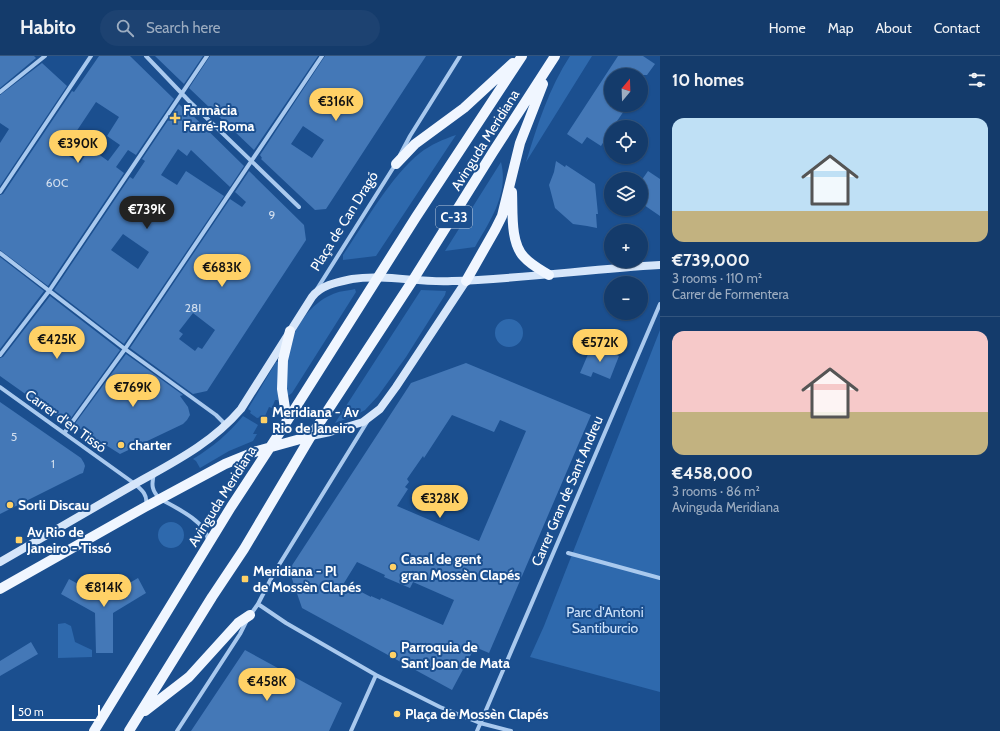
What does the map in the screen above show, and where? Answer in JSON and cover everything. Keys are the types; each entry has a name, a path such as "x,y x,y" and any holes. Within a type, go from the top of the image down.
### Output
{"main road":[{"path":"396,164 415,144 464,108 521,56"},
{"name":"Avinguda Meridiana","path":"94,731 208,544 416,217 521,56"},
{"path":"466,281 502,216 526,127 554,59"},
{"name":"Avinguda Meridiana","path":"129,731 248,542 311,436 413,280 493,152 554,59"},
{"path":"514,168 512,202 516,245 525,259 549,275"},
{"path":"287,421 282,389 283,360 290,331"},
{"path":"0,589 224,464 270,447 311,436"},
{"path":"139,715 189,677 233,628 250,615"}],"street":[{"path":"0,92 45,56"},
{"path":"0,192 91,56"},
{"path":"146,56 182,94 299,207"},
{"path":"0,355 49,291 207,56"},
{"path":"65,432 125,349 322,56"},
{"path":"396,164 410,136 460,56"},
{"name":"Plaça de Can Dragó","path":"0,562 198,447 224,427 241,409 389,172 396,164"},
{"path":"0,253 125,349 216,415 223,422 224,427"},
{"path":"377,278 450,282 500,280 660,265"},
{"name":"Plaça de Can Dragó","path":"315,292 324,287 352,279 377,278"},
{"path":"177,731 240,634 274,573 369,419 380,409 396,387 466,281"},
{"name":"Carrer Gran de Sant Andreu","path":"477,731 660,304"},
{"name":"Carrer d'en Tissó","path":"0,387 65,432 143,490 146,495 147,502 145,507"},
{"path":"311,436 330,432 369,419"},
{"path":"154,473 151,486 155,494 160,499 202,526 208,536 208,544"},
{"path":"568,553 660,578"},
{"path":"258,604 286,623 376,675 440,707 480,723 511,731"},
{"path":"351,731 376,675"}],"green space":[{"path":"570,56 592,56 526,162 539,121 550,94"},
{"path":"456,135 376,256 343,260 343,255 378,201 399,174 424,150 437,142"},
{"path":"501,162 503,174 497,207 475,247 445,251"},
{"path":"355,289 356,292 292,393 288,396 286,393 288,350 294,333 304,317 324,299 337,293"},
{"path":"421,290 446,291 445,295 406,357 378,396 365,410 335,423"},
{"path":"509,319 519,323 523,333 519,343 509,347 499,343 495,333 499,323"},
{"name":"Parc d'Antoni Santiburcio","path":"660,330 660,692 530,657 544,626"},
{"path":"276,362 279,362 278,400 275,400 272,408 269,407 265,416 257,418 250,413 251,411 248,409"},
{"path":"243,416 258,425 253,434 257,434 253,441 229,451 200,468 193,459 220,439"},
{"path":"171,522 180,526 184,535 180,544 171,548 162,544 158,535 162,526"},
{"path":"65,623 71,626 75,642 92,650 92,657 58,658 58,624"}],"building":[{"path":"0,56 34,56 36,58 0,88"},
{"path":"99,56 130,56 174,99 136,155 128,150 116,167 124,173 48,286 0,250 0,195 3,194 72,91 74,92","holes":["96,102 119,117 107,136 120,145 108,161 90,148 80,163 64,153 78,133 76,132"]},
{"path":"155,56 203,56 184,84"},
{"path":"210,56 318,56 254,150 189,88"},
{"path":"325,56 426,56 326,209 315,210 261,159 262,158 260,155","holes":["303,126 324,140 312,158 291,144"]},
{"path":"618,56 643,56 655,64 648,74 648,68 610,68"},
{"path":"42,63 67,86 0,186 0,143 9,129 0,123 0,95"},
{"path":"604,77 604,112 623,112 618,120 604,120 604,141 601,146 587,137 582,144 567,134"},
{"path":"179,104 183,108 184,107 244,166 230,187 191,150 187,156 178,149 161,175 177,185 186,171 224,196 124,344 54,290 130,177 133,179 145,161 142,159","holes":["123,234 149,252 138,269 111,250"]},
{"path":"556,161 565,167 566,165 595,184 598,214 596,214 597,228 573,224 555,208 549,185"},
{"path":"249,171 304,225 306,240 207,391 193,394 130,348 230,199 242,207 246,202 235,192","holes":["193,313 215,330 202,349 198,347 195,351 179,339 183,334 179,331"]},
{"path":"648,171 660,179 660,216 648,208"},
{"path":"0,257 44,291 0,349"},
{"path":"50,296 120,350 68,422 63,419 62,420 0,376 0,358 3,357"},
{"path":"592,345 619,356 610,379 593,372 591,377 580,373"},
{"path":"126,354 183,395 180,396 188,407 190,415 183,424 120,454 74,425"},
{"path":"466,363 591,415 489,653 475,647 452,690 302,608 289,570 411,383","holes":["452,415 494,432 500,420 526,431 479,541 397,506 408,489 405,487 409,482 407,479 423,456 424,458","357,562 385,575 384,577 410,588 413,582 454,600 443,625 381,598 380,600 371,597 344,583"]},
{"path":"0,402 81,458 85,466 83,473 0,514"},
{"path":"138,578 146,593 113,613 113,653 96,653 95,613 61,594 69,579 104,598"},
{"path":"31,642 38,654 0,676 0,661"},
{"path":"245,650 342,703 329,731 191,731"}],"place":[{"name":"Farmàcia Farré-Roma","path":"175,118"},
{"name":"Meridiana - Av Rio de Janeiro","path":"264,420"},
{"name":"charter","path":"121,445"},
{"name":"Sorli Discau","path":"10,505"},
{"name":"Av Rio de Janeiro - Tissó","path":"19,540"},
{"name":"Casal de gent gran Mossèn Clapés","path":"393,567"},
{"name":"Meridiana - Pl de Mossèn Clapés","path":"245,579"},
{"name":"Parroquia de Sant Joan de Mata","path":"393,655"},
{"name":"Plaça de Mossèn Clapés","path":"397,714"}]}
